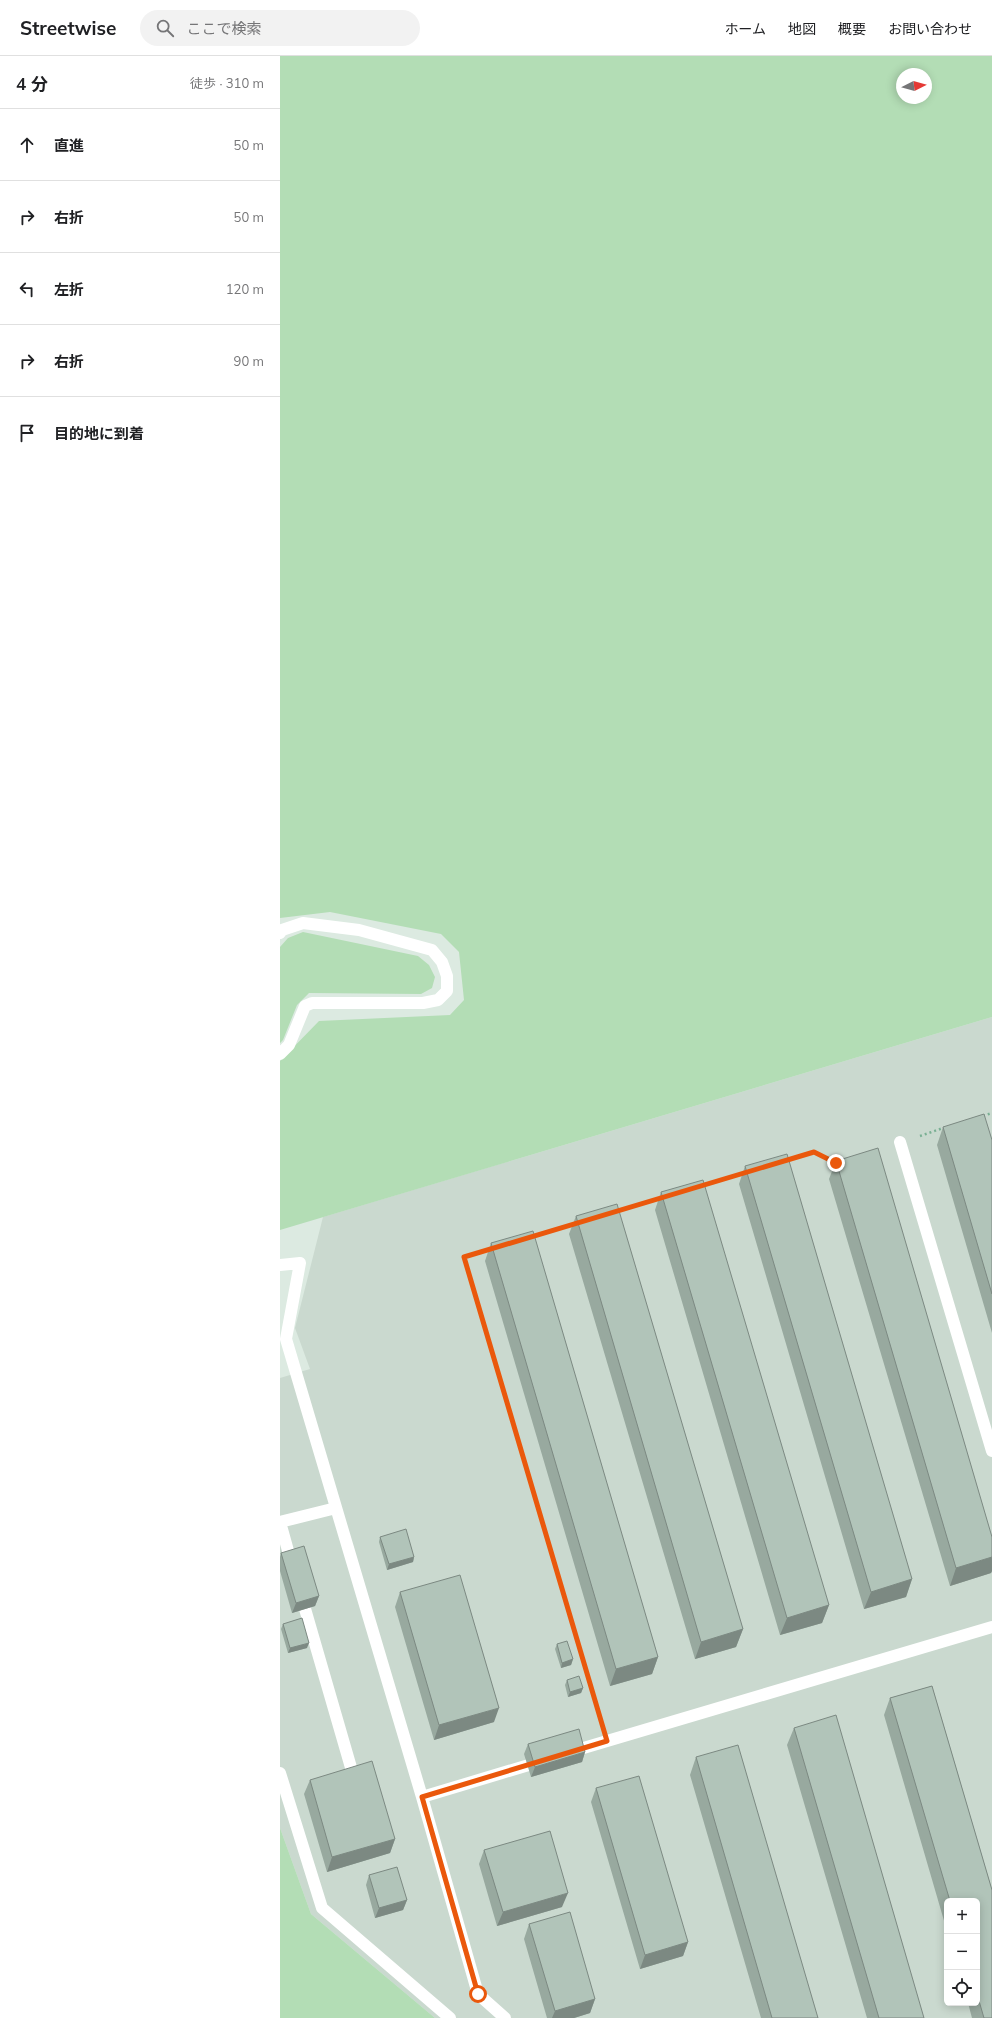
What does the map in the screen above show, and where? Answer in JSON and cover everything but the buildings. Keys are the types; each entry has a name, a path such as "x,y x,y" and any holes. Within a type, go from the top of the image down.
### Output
{"lane":[{"path":"280,933 303,923 359,930 432,950 442,962 447,976 447,991 438,1000 423,1003 312,1003 305,1006 289,1045 280,1054"},
{"path":"900,1142 992,1451"},
{"path":"280,1265 300,1263 286,1339 422,1797 478,1994 505,2018"},
{"path":"336,1508 280,1522 352,1771"},
{"path":"422,1797 992,1627"},
{"path":"280,1773 322,1908 450,2018"}],"path":[{"path":"978,1117 992,1113"},
{"path":"900,1142 949,1126"},
{"path":"784,1162 814,1152 836,1163 843,1160"},
{"path":"700,1187 746,1173"},
{"path":"616,1212 670,1196"},
{"path":"525,1239 578,1223"},
{"path":"495,1248 464,1257 607,1741"}],"shaded area":[{"path":"992,1017 992,2018 435,2018 311,1914 280,1828 280,1378 310,1369 295,1328 323,1217"}],"green space":[{"path":"280,56 992,56 992,1017 280,1230 280,1061 319,1021 450,1015 464,1000 459,952 441,934 330,912 280,918"},
{"path":"303,932 418,956 429,965 435,977 432,988 421,994 309,993 297,1005 283,1040 280,1043 280,947 288,938"},
{"path":"280,1828 311,1914 435,2018 280,2018"}],"route":[{"path":"478,1994 422,1797 607,1741 464,1257 814,1152 836,1163"}]}
